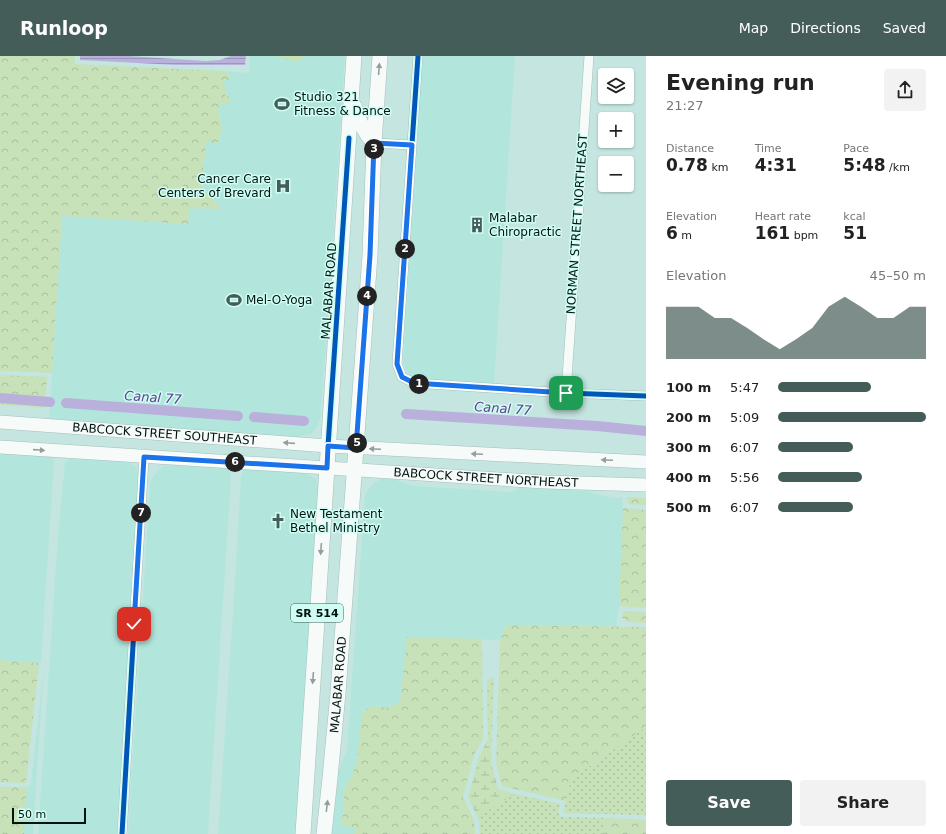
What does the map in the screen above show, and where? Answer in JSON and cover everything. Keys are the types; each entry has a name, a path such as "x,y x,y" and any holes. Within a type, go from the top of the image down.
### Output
{"main road":[{"name":"MALABAR ROAD","path":"303,834 354,56"},
{"name":"MALABAR ROAD","path":"324,834 338,693 355,470 370,255 374,143 380,56"},
{"path":"351,99 360,124 374,143"},
{"name":"BABCOCK STREET SOUTHEAST","path":"0,422 328,446"},
{"name":"BABCOCK STREET NORTHEAST","path":"328,446 646,462"},
{"name":"BABCOCK STREET SOUTHEAST","path":"0,447 327,468"},
{"name":"BABCOCK STREET NORTHEAST","path":"327,468 545,482 646,485"},
{"path":"308,758 312,772 308,830 310,834"}],"street":[{"path":"418,56 397,364 402,377 414,383 566,393 646,396"},
{"name":"NORMAN STREET NORTHEAST","path":"566,393 589,56"},
{"path":"374,143 412,145"},
{"path":"122,834 144,457"}],"shaded area":[{"path":"80,56 129,56 206,61 220,60 231,56 246,56 245,65 176,65 80,60"},
{"path":"250,56 275,56 296,62 306,56 345,56 320,420 316,428 311,434 297,437 49,421 62,216 188,224 189,208 220,209 217,203 204,193 201,186 207,138 220,136 220,115 217,110 225,96 222,80 229,74 223,71 249,73"},
{"path":"422,56 515,56 494,384 416,379 409,374 403,364"},
{"path":"0,453 53,457 54,462 41,662 39,663 0,660"},
{"path":"70,459 128,462 135,466 140,476 118,834 38,834 58,535 65,463"},
{"path":"164,466 227,468 230,471 231,478 208,834 128,834 150,484 153,476 158,471"},
{"path":"244,469 303,473 311,476 321,487 299,834 218,834 241,477"},
{"path":"390,478 414,486 512,492 520,487 586,491 612,498 622,498 623,508 619,606 616,626 506,625 500,640 407,637 400,701 390,708 372,706 362,712 357,760 352,776 344,789 344,808 341,825 355,828 354,834 328,834 335,779 347,750 365,496 368,489 375,482"},
{"path":"44,665 33,834 24,834 27,787 30,786 31,783"}],"green space":[{"path":"0,56 75,56 75,64 223,71 231,77 228,81 225,79 222,80 227,90 225,96 230,97 231,100 229,104 221,103 220,109 217,110 221,125 219,141 214,145 207,138 201,186 220,209 190,208 188,224 62,216 52,373 0,371"},
{"path":"275,56 306,56 296,62"},
{"path":"0,375 47,377 45,408 0,405"},
{"path":"627,497 646,498 646,505 628,504"},
{"path":"623,508 646,510 646,608 619,606"},
{"path":"623,611 646,612 646,623 628,622 622,617"},
{"path":"506,625 646,627 646,727 571,779 566,801 502,786 496,763 500,640"},
{"path":"407,637 482,639 483,739 474,755 463,797 474,820 475,834 354,834 355,828 341,825 344,808 344,789 352,776 357,760 362,712 372,706 390,708 400,701"},
{"path":"0,660 39,663 26,783 0,782"},
{"path":"494,677 491,762 498,789 515,794 487,811 479,821 468,797 479,757 488,739 487,680"},
{"path":"646,727 646,815 563,813 571,779"},
{"path":"0,787 27,787 24,834 0,834"},
{"path":"515,794 560,804 558,813 561,817 606,818 603,834 480,834 479,821 487,811"},
{"path":"606,818 646,820 646,834 603,834"}],"waterway":[{"name":"Canal 77","path":"0,398 50,402"},
{"name":"Canal 77","path":"66,403 238,416"},
{"name":"Canal 77","path":"406,414 597,426 646,431"},
{"name":"Canal 77","path":"254,417 304,421"}],"cycle path":[{"path":"418,56 397,364 402,377 414,383 566,393 646,396"},
{"path":"328,446 349,138"},
{"path":"122,834 144,457"}],"place":[{"name":"Studio 321 Fitness & Dance","path":"282,104"},
{"name":"Cancer Care Centers of Brevard","path":"283,186"},
{"name":"Malabar Chiropractic","path":"477,225"},
{"name":"Mel-O-Yoga","path":"234,300"},
{"name":"New Testament Bethel Ministry","path":"278,521"}],"route":[{"path":"134,624 144,457 327,468 328,446 356,448 370,255 374,143 412,145 397,364 402,377 414,383 566,393"}]}
